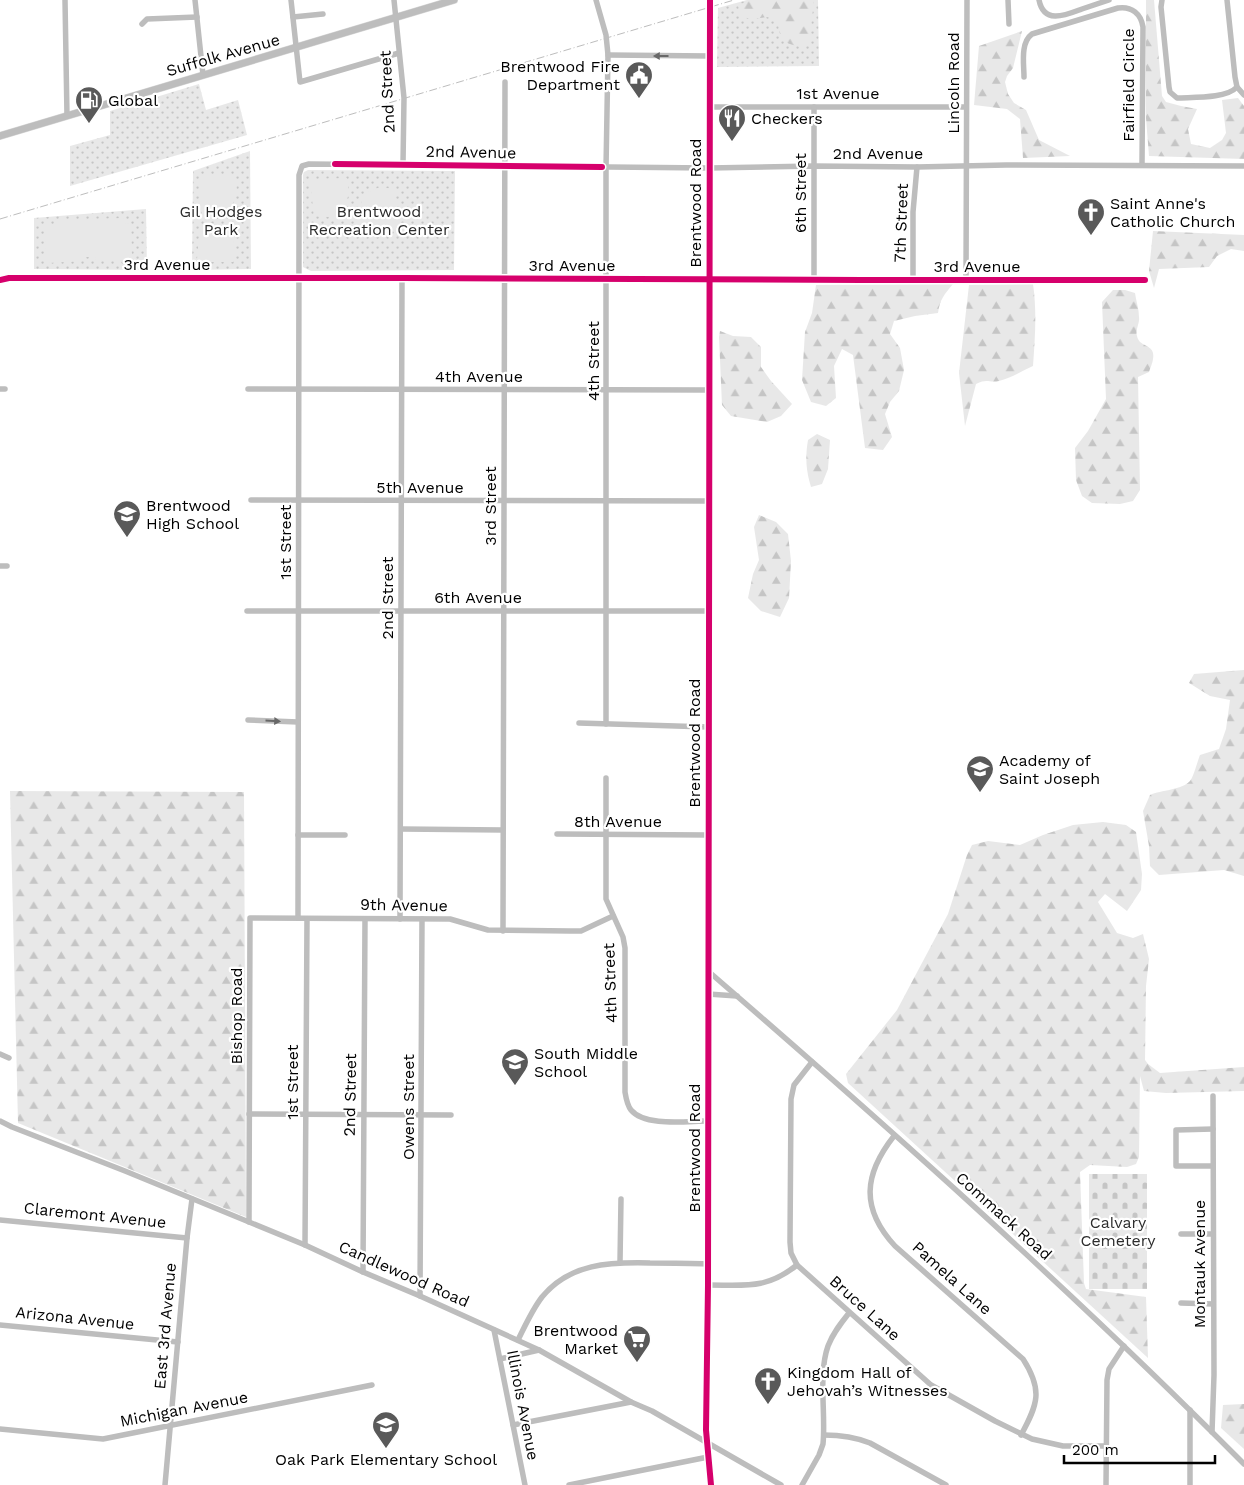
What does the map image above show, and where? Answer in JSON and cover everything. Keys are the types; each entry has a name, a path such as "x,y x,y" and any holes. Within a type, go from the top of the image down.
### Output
{"main road":[{"name":"Suffolk Avenue","path":"0,136 454,0"}],"street":[{"path":"65,0 67,116"},
{"path":"195,0 204,75"},
{"path":"291,0 300,82 399,53"},
{"name":"2nd Street","path":"394,0 404,98 402,164"},
{"name":"4th Street","path":"596,0 606,35 608,55 606,168 606,724"},
{"name":"Brentwood Road","path":"710,0 708,1285 706,1443 711,1485"},
{"name":"Lincoln Road","path":"966,280 967,0"},
{"path":"1008,0 1008,24"},
{"path":"1039,0 1045,12 1061,16 1109,0"},
{"path":"1162,0 1169,87 1173,95 1177,98 1221,95 1231,92 1237,87"},
{"path":"1226,0 1237,87 1244,95"},
{"name":"Fairfield Circle","path":"1024,78 1025,44 1028,36 1118,8 1130,9 1136,12 1143,27 1142,165"},
{"path":"293,17 323,14"},
{"path":"142,24 147,19 197,16"},
{"path":"608,55 710,56"},
{"name":"3rd Street","path":"503,931 505,82"},
{"name":"1st Avenue","path":"710,107 966,107"},
{"name":"6th Street","path":"814,107 814,280"},
{"name":"2nd Avenue","path":"302,166 309,164 606,168 1244,166"},
{"name":"1st Street","path":"298,918 299,183 302,166"},
{"name":"7th Street","path":"913,280 913,212 917,167"},
{"name":"3rd Avenue","path":"0,280 9,278 1145,280"},
{"name":"2nd Street","path":"400,919 402,278"},
{"name":"4th Avenue","path":"248,389 709,390"},
{"name":"5th Avenue","path":"251,500 709,501"},
{"path":"0,566 7,566"},
{"name":"6th Avenue","path":"247,611 708,611"},
{"path":"248,720 298,722"},
{"path":"580,723 708,727"},
{"name":"4th Street","path":"606,778 606,899 623,937 625,948 626,1101 630,1109 637,1116 645,1120 707,1121"},
{"path":"401,829 503,830"},
{"name":"8th Avenue","path":"557,834 708,835"},
{"path":"298,835 345,835"},
{"name":"9th Avenue","path":"250,918 450,919 482,928 503,931 581,931 614,916"},
{"name":"Bishop Road","path":"249,1222 250,918"},
{"name":"1st Street","path":"305,1245 306,919"},
{"name":"2nd Street","path":"363,1272 365,919"},
{"name":"Owens Street","path":"420,1296 422,919"},
{"name":"Commack Road","path":"708,971 1018,1247 1124,1346 1244,1464"},
{"path":"708,994 737,996"},
{"path":"0,1054 10,1058"},
{"path":"708,1285 765,1284 779,1278 796,1265 791,1252 790,1242 791,1099 794,1085 812,1062"},
{"name":"Montauk Avenue","path":"1212,1432 1213,1096"},
{"path":"250,1114 451,1115"},
{"name":"Candlewood Road","path":"0,1121 305,1245 518,1340 631,1402 652,1411 781,1485"},
{"path":"1213,1129 1176,1130 1176,1166 1213,1166"},
{"name":"Pamela Lane","path":"894,1136 879,1157 871,1178 872,1201 877,1221 895,1246 1022,1359 1033,1377 1036,1394 1035,1406 1021,1435"},
{"path":"620,1262 621,1198"},
{"name":"East 3rd Avenue","path":"165,1485 192,1199"},
{"name":"Claremont Avenue","path":"0,1220 187,1238"},
{"path":"1181,1234 1213,1234"},
{"path":"518,1340 535,1307 552,1286 584,1267 620,1262 707,1264"},
{"name":"Bruce Lane","path":"796,1265 931,1385 1021,1435 1063,1446 1106,1446"},
{"path":"1181,1303 1213,1304"},
{"path":"802,1485 819,1455 824,1435 824,1360 834,1333 849,1313"},
{"name":"Arizona Avenue","path":"0,1324 178,1342"},
{"name":"Illinois Avenue","path":"494,1330 525,1485"},
{"path":"1106,1485 1107,1380 1109,1368 1124,1346"},
{"path":"500,1359 539,1350"},
{"name":"Michigan Avenue","path":"0,1429 103,1438 372,1385"},
{"path":"513,1425 631,1402"},
{"path":"1190,1410 1190,1485"},
{"path":"824,1435 859,1438 946,1485"},
{"path":"569,1485 708,1457"}],"green space":[{"path":"747,0 818,0 819,66 717,67 718,8"},
{"path":"751,0 814,0 809,44 803,47 783,40 778,20 767,17 753,19 741,17 738,5"},
{"path":"1146,0 1154,0 1162,96 1166,102 1197,109 1188,129 1191,144 1210,148 1222,140 1226,133 1222,100 1238,98 1244,106 1244,159 1149,156 1146,118"},
{"path":"1022,31 1013,68 1005,82 1008,94 1014,103 1026,110 1039,140 1070,156 1023,158 1020,119 1007,109 974,105 979,46"},
{"path":"199,84 206,110 238,100 247,135 70,186 70,146 110,135 110,111"},
{"name":"Gil Hodges Park","path":"250,151 251,269 192,270 193,171"},
{"name":"Brentwood Recreation Center","path":"308,170 455,171 454,270 311,271 303,267 303,175"},
{"path":"235,175 237,191 232,207 216,214 202,214 198,180 201,176"},
{"path":"347,178 349,193 344,210 328,217 314,216 310,182 313,179"},
{"path":"380,187 394,189 397,223 394,226 360,226 359,210 364,194"},
{"path":"146,209 147,270 34,269 34,218"},
{"path":"125,218 125,223 131,224 132,258 129,261 96,260 95,257 83,257 83,261 48,263 45,260 46,226 54,226 54,220"},
{"path":"200,225 215,225 231,232 236,249 233,262 199,262 197,259"},
{"path":"1153,231 1244,235 1244,251 1231,249 1217,256 1209,267 1159,269 1154,288 1149,271"},
{"path":"953,284 943,297 938,313 894,321 890,334 900,348 904,370 899,391 890,402 885,414 892,437 883,450 865,448 853,355 842,349 834,366 836,398 826,406 811,402 802,380 805,332 812,313 816,285"},
{"path":"1033,284 1035,335 1033,366 1003,380 983,381 976,384 965,426 959,373 969,285"},
{"path":"1113,290 1125,290 1135,293 1139,311 1137,336 1139,341 1152,351 1153,355 1153,362 1149,372 1138,377 1140,490 1133,501 1120,504 1092,503 1082,496 1076,480 1075,448 1088,431 1106,399 1102,302"},
{"path":"720,331 733,336 751,337 761,347 761,367 792,404 781,416 767,422 731,416 722,405"},
{"path":"817,434 830,440 828,469 822,484 811,487 806,464 807,446 808,440"},
{"path":"759,515 776,522 788,534 791,561 789,598 780,617 761,611 748,598 753,574 759,560 754,527"},
{"path":"1244,670 1244,876 1224,870 1159,875 1150,866 1149,846 1143,811 1150,795 1177,788 1190,781 1200,755 1219,749 1226,729 1230,700 1210,696 1189,683 1194,674"},
{"path":"10,791 244,792 246,1217 18,1123"},
{"path":"1103,822 1126,825 1136,832 1142,874 1141,890 1127,911 1105,894 1098,902 1117,933 1133,938 1143,934 1149,959 1146,986 1145,1060 1160,1073 1244,1067 1244,1091 1166,1093 1144,1091 1140,1076 1139,1157 1136,1164 1127,1167 1090,1165 1080,1172 1084,1283 1086,1289 1146,1297 1148,1358 848,1083 846,1074 897,1010 948,914 972,845 988,841 1020,845 1073,825"},
{"name":"Calvary Cemetery","path":"1089,1174 1147,1174 1147,1289 1089,1289"},
{"path":"1244,1404 1244,1449 1221,1428 1223,1405"}],"railway":[{"path":"0,219 734,0"}],"cycle path":[{"path":"710,0 708,1285 706,1430 711,1485"},
{"path":"335,164 602,167"},
{"path":"0,280 9,278 1145,280"}],"place":[{"name":"Brentwood Fire Department","path":"639,99"},
{"name":"Global","path":"89,124"},
{"name":"Checkers","path":"732,142"},
{"name":"Saint Anne's Catholic Church","path":"1091,236"},
{"name":"Brentwood High School","path":"127,538"},
{"name":"Academy of Saint Joseph","path":"980,793"},
{"name":"South Middle School","path":"515,1086"},
{"name":"Brentwood Market","path":"637,1363"},
{"name":"Kingdom Hall of Jehovah’s Witnesses","path":"768,1405"},
{"name":"Oak Park Elementary School","path":"386,1449"}]}
